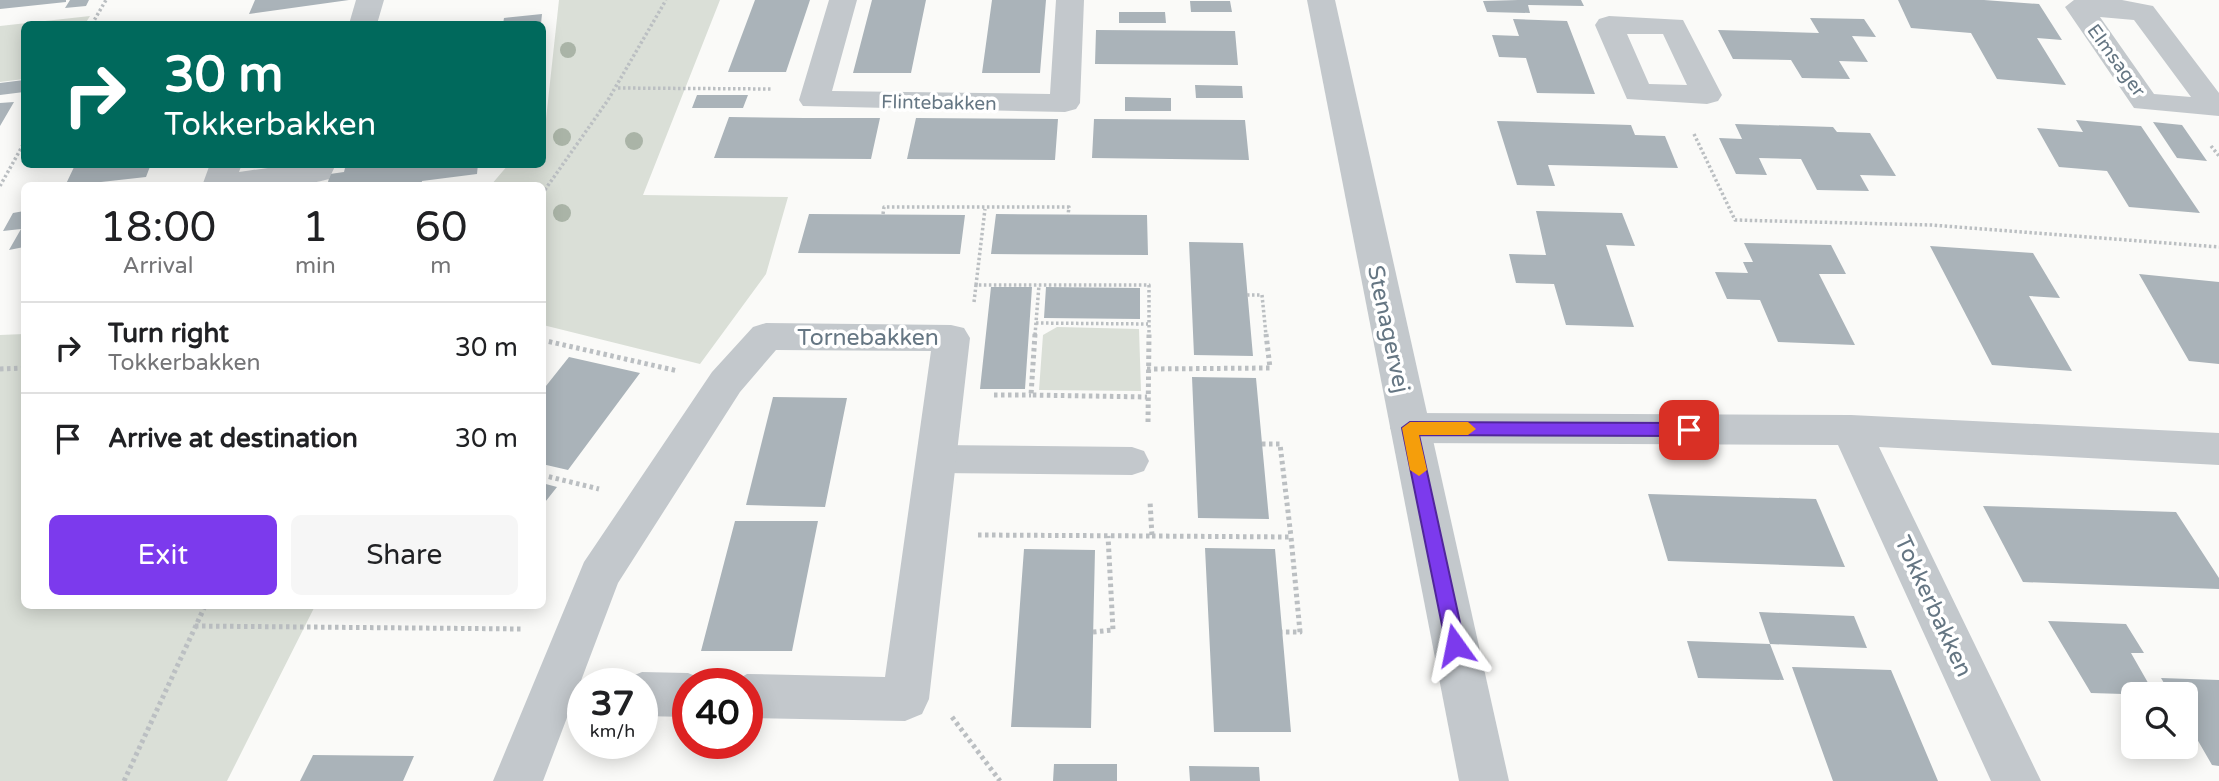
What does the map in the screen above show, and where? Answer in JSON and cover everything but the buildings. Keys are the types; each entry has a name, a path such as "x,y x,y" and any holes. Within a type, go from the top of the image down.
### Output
{"street":[{"path":"364,21 370,0"},
{"path":"818,90 844,0"},
{"name":"Flintebakken","path":"818,90 814,100 1065,103 1070,0"},
{"name":"Stenagervej","path":"1321,0 1484,781"},
{"name":"Elmsager","path":"2111,5 2143,12 2215,108 2145,102 2079,7 2111,5"},
{"path":"1635,13 1674,26 1707,95 1638,93 1609,25 1635,13"},
{"path":"241,182 318,172 319,168"},
{"name":"Tornebakken","path":"571,668 577,629 599,575 726,382 766,336 951,338 905,699 763,696"},
{"path":"1410,428 1851,430 2219,449"},
{"name":"Tokkerbakken","path":"1851,430 2016,781"},
{"name":"Tornebakken","path":"518,781 567,692"}],"lane":[{"path":"936,459 1132,461"}],"path":[{"path":"94,21 106,0"},
{"path":"546,189 581,145 618,88 666,0"},
{"path":"618,88 818,90"},
{"path":"1675,94 1735,220 1931,225 2219,247"},
{"path":"0,186 21,148"},
{"path":"883,214 884,207 1069,207 1068,215"},
{"path":"951,338 971,330 985,209"},
{"path":"976,285 1149,285 1148,425"},
{"path":"1039,285 1031,396 1147,397"},
{"path":"1147,369 1269,369 1262,295 1247,295"},
{"path":"1036,323 1148,324"},
{"path":"546,341 726,382"},
{"path":"0,369 21,368"},
{"path":"1262,444 1280,444 1291,537 1300,632 1282,632"},
{"path":"1150,494 1152,536"},
{"path":"925,535 1291,537"},
{"path":"1093,632 1113,631 1108,536"},
{"path":"124,781 204,609"},
{"path":"195,626 577,629"}],"shaded area":[{"path":"559,0 720,0 643,195 788,197 766,274 700,364 546,326 546,182 494,182 505,168 546,168 546,119"},
{"path":"90,16 87,21 45,21"},
{"path":"21,24 21,79 0,82 0,26"},
{"path":"1057,327 1139,329 1141,391 1039,390 1043,335"},
{"path":"21,334 21,609 313,609 227,781 0,781 0,335"}],"slow traffic":[{"path":"1419,470 1410,428 1468,429"}],"route":[{"path":"1455,645 1410,428 1689,430"}]}
